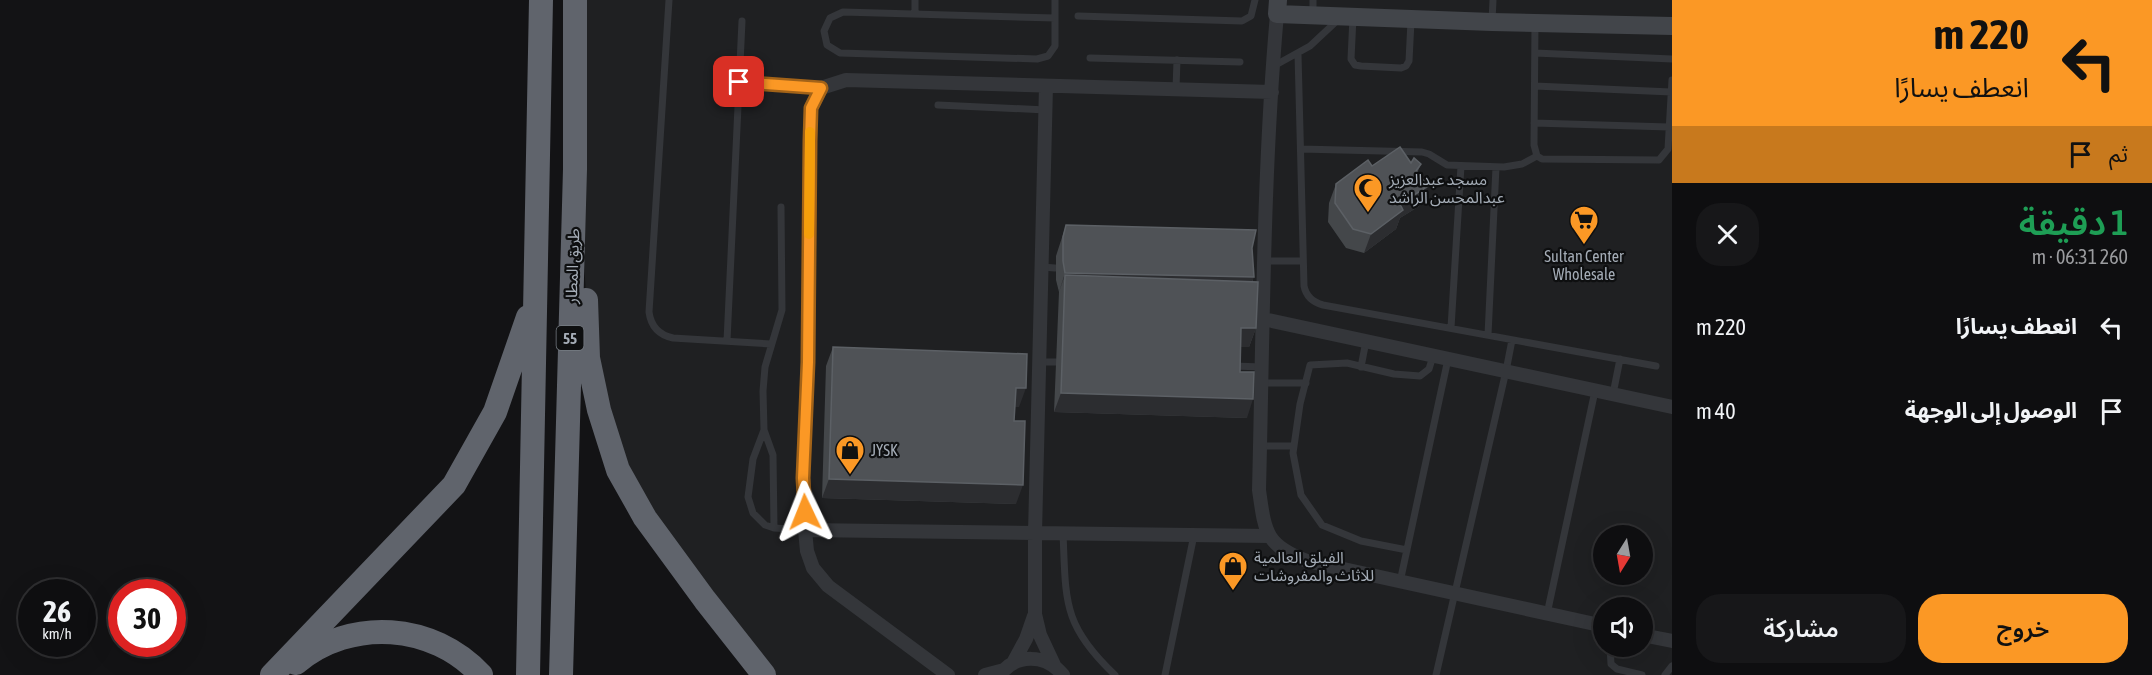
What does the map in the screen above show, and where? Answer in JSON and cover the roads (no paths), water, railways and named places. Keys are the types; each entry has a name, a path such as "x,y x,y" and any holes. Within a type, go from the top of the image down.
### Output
{"highway":[{"name":"55","path":"528,675 541,0"},
{"name":"طريق المطار","path":"561,675 575,169 575,0"},
{"path":"575,169 581,212 588,358 599,410 618,470 652,527 764,675"},
{"path":"272,675 454,485 495,412 535,295"},
{"path":"284,675 310,651 337,638 367,632 393,631 421,636 447,648 467,660 481,675"}],"street":[{"path":"1593,624 1307,561 1289,554 1269,536 1263,519 1259,490 1263,320 1260,276 1265,261 1272,67 1277,7 1313,8 1347,17 1672,26"},
{"path":"950,674 828,586 813,568 807,551 803,478 808,362 810,141 811,108 821,88 846,80 1272,92"},
{"path":"1046,86 1048,268 1039,362 1035,614 1040,635 1058,670"},
{"path":"1263,320 1672,407"},
{"path":"805,530 1269,536"},
{"path":"1006,669 1026,639 1035,614"},
{"path":"1653,637 1672,641"},
{"path":"985,675 1006,669 1029,658 1046,661 1058,670"}],"lane":[{"path":"669,0 650,320 659,333 666,337 771,344"},
{"path":"915,0 915,14"},
{"path":"1055,0 1055,18 1055,46 1053,51 1043,58 840,53 828,45 824,38 825,24 836,14 843,12 1055,18"},
{"path":"1078,16 1242,21 1251,16 1255,0"},
{"path":"1492,22 1493,0"},
{"path":"1272,67 1298,54 1347,17"},
{"path":"1347,17 1351,59 1354,64 1401,68 1409,61 1411,19"},
{"path":"727,341 742,21"},
{"path":"1535,23 1534,151 1537,156 1547,160 1654,161 1663,157 1668,149 1672,81"},
{"path":"1535,53 1672,59"},
{"path":"1298,54 1305,291 1317,303 1656,366"},
{"path":"1090,58 1240,62"},
{"path":"1176,89 1177,60"},
{"path":"739,82 821,88"},
{"path":"1535,86 1671,92"},
{"path":"938,105 1046,110"},
{"path":"1534,123 1669,128"},
{"path":"1301,149 1422,152 1447,165 1461,166 1496,167 1522,164 1537,156"},
{"path":"1451,328 1461,166"},
{"path":"1488,335 1496,167"},
{"path":"774,528 773,455 764,430 763,379 783,300 781,207"},
{"path":"1265,261 1303,261"},
{"path":"1436,675 1512,340"},
{"path":"1361,367 1366,341"},
{"path":"1407,550 1361,540 1322,525 1301,495 1293,453 1300,404 1310,365 1347,363 1394,374 1420,376 1429,369 1433,356"},
{"path":"1400,582 1448,359"},
{"path":"1613,394 1620,359"},
{"path":"1039,362 1056,362"},
{"path":"1234,366 1262,367"},
{"path":"1262,383 1306,383"},
{"path":"1547,614 1595,390"},
{"path":"764,430 753,459 748,497 753,513 758,520 774,528 805,530"},
{"path":"1260,446 1294,446"},
{"path":"1064,533 1066,590 1073,621 1089,649 1114,675"},
{"path":"1165,675 1194,535"},
{"path":"1611,657 1611,664 1617,669 1642,675"},
{"path":"1665,675 1672,666"}],"place":[{"name":"مسجد عبدالعزيز عبدالمحسن الراشد","path":"1368,214"},
{"name":"Sultan Center Wholesale","path":"1584,246"},
{"name":"JYSK","path":"850,476"},
{"name":"الفيلق العالمية للاثاث والمفروشات","path":"1233,592"}]}
